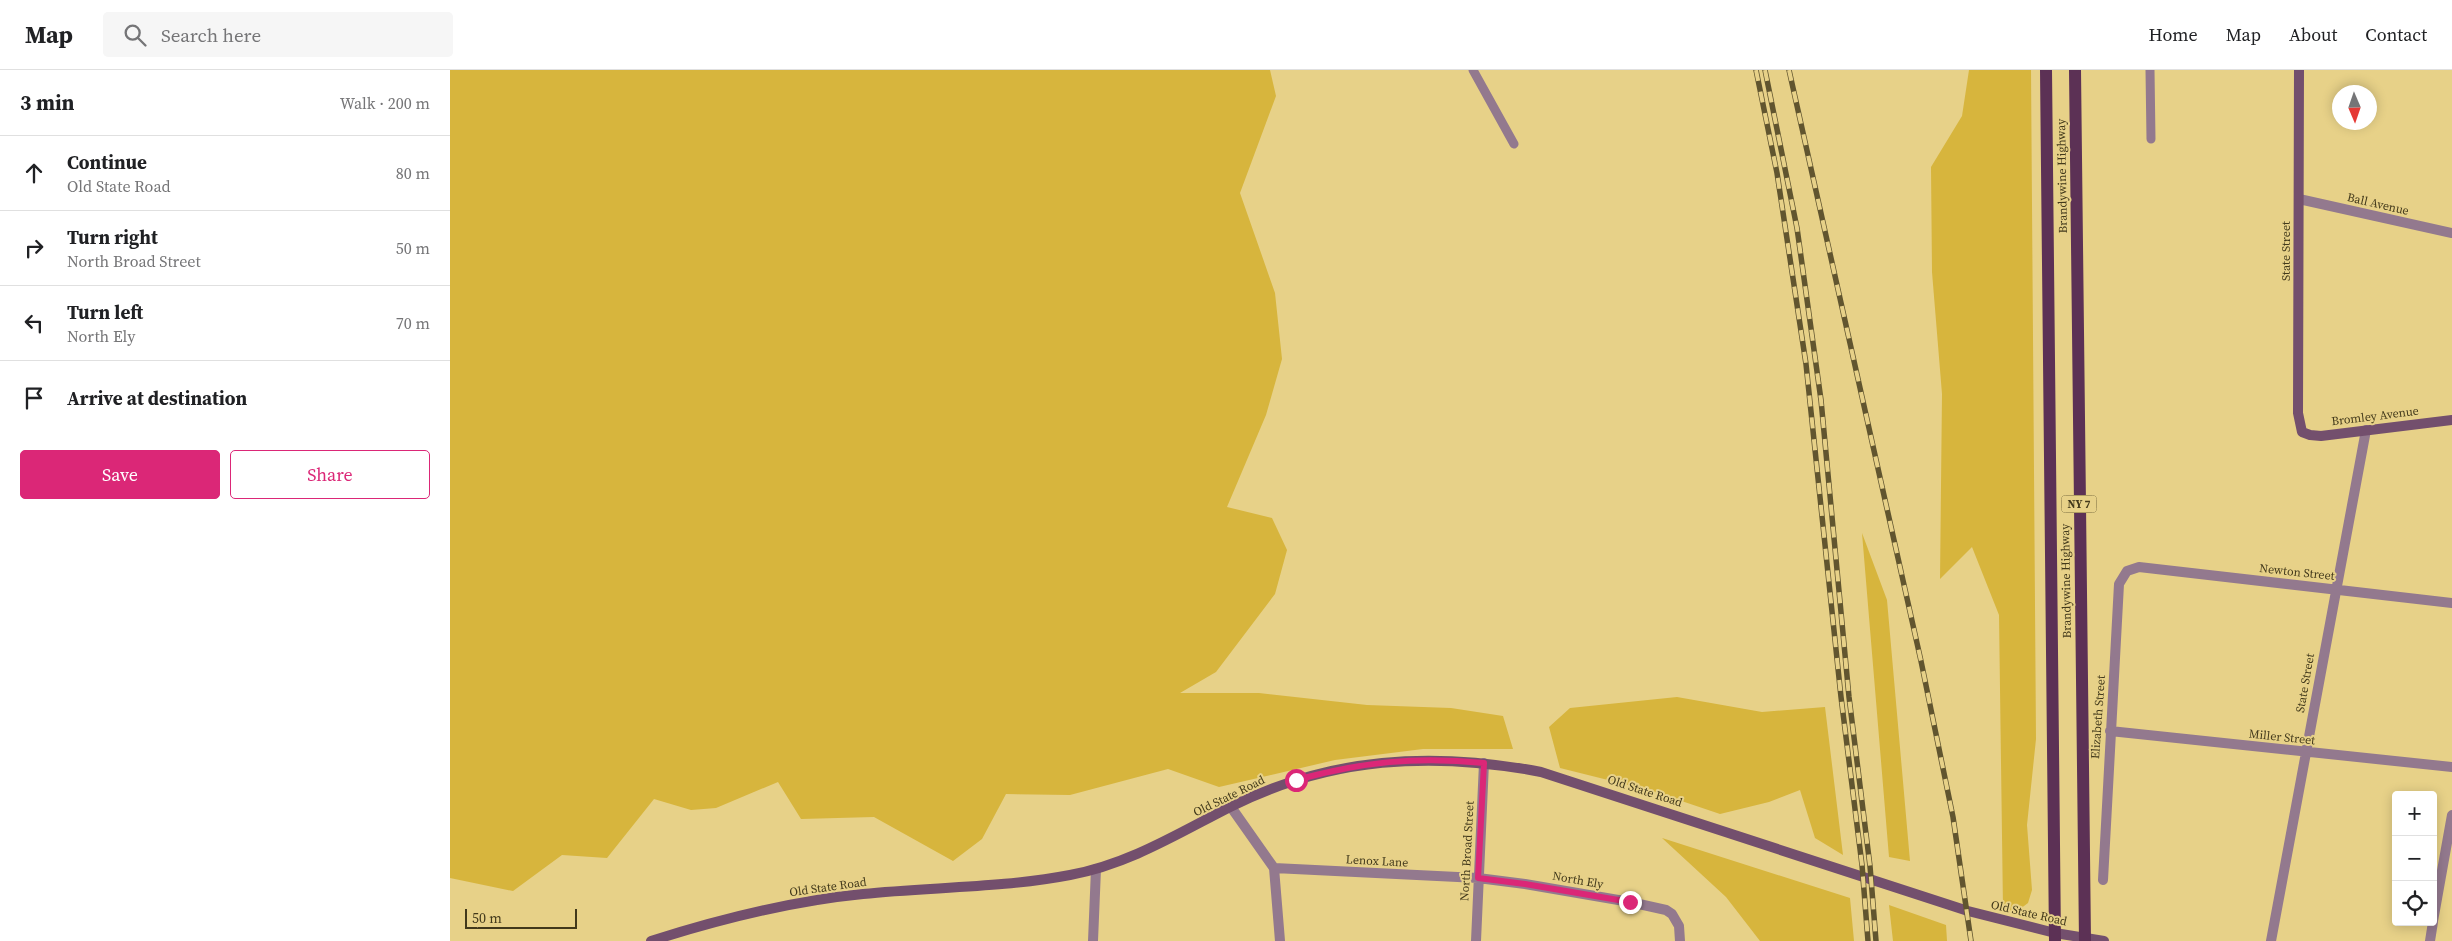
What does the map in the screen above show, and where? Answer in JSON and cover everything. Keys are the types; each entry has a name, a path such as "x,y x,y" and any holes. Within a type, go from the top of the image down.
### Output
{"main road":[{"name":"Brandywine Highway","path":"2046,70 2055,937"},
{"name":"Brandywine Highway","path":"2075,70 2085,939"}],"street":[{"name":"State Street","path":"2300,70 2298,413 2302,432"},
{"name":"Ball Avenue","path":"2299,198 2452,233"},
{"name":"Bromley Avenue","path":"2302,432 2320,436 2452,420"},
{"name":"State Street","path":"2271,941 2334,589 2366,430"},
{"name":"Newton Street","path":"2139,567 2452,603"},
{"name":"Elizabeth Street","path":"2102,880 2119,584 2127,570 2139,567"},
{"name":"Miller Street","path":"2110,731 2452,767"},
{"name":"Old State Road","path":"651,941 740,915 811,900 911,889 1020,883 1096,870 1138,855 1231,807 1296,780 1368,763 1413,760 1484,763 1541,772 1829,864 1959,909 2055,937 2104,941"},
{"name":"North Broad Street","path":"1476,941 1484,763"},
{"path":"1231,807 1274,868 1280,941"},
{"path":"2437,899 2452,815"},
{"name":"Lenox Lane","path":"1274,868 1478,878"},
{"path":"1093,941 1096,870"},
{"name":"North Ely","path":"1478,878 1525,884 1666,910 1672,914 1679,926 1680,941"},
{"path":"2430,941 2432,926"}],"lane":[{"path":"1473,70 1514,144"},
{"path":"2150,70 2151,139"}],"shaded area":[{"path":"450,70 1270,70 1276,96 1240,193 1275,293 1282,359 1266,415 1227,507 1272,518 1287,550 1275,594 1216,672 1180,693 1259,693 1367,705 1451,708 1503,716 1513,749 1423,749 1335,760 1219,787 1168,769 1070,795 1006,794 982,839 953,861 874,817 801,819 778,782 716,808 691,810 654,799 607,858 562,855 513,891 450,878"},
{"path":"1969,70 2031,70 2036,739 2027,825 2032,890 2028,903 2016,912 2003,909 1999,615 1972,547 1940,579 1942,394 1932,272 1931,167 1962,116"},
{"path":"1862,533 1887,600 1910,861 1889,857"},
{"path":"1677,697 1762,712 1825,707 1843,855 1815,838 1800,790 1769,802 1720,814 1652,791 1560,768 1549,727 1570,708"},
{"path":"1662,838 1850,898 1854,941 1760,941 1726,897"},
{"path":"1889,905 1946,925 1947,941 1893,941"}],"railway":[{"path":"1756,70 1777,173 1806,364 1841,697 1862,865 1868,941"},
{"path":"1765,70 1797,228 1821,400 1849,697 1870,866 1876,941"},
{"path":"1789,70 1921,661 1953,817 1971,941"}],"route":[{"path":"1296,780 1368,763 1413,760 1454,760 1484,763 1478,878 1630,902"}]}
